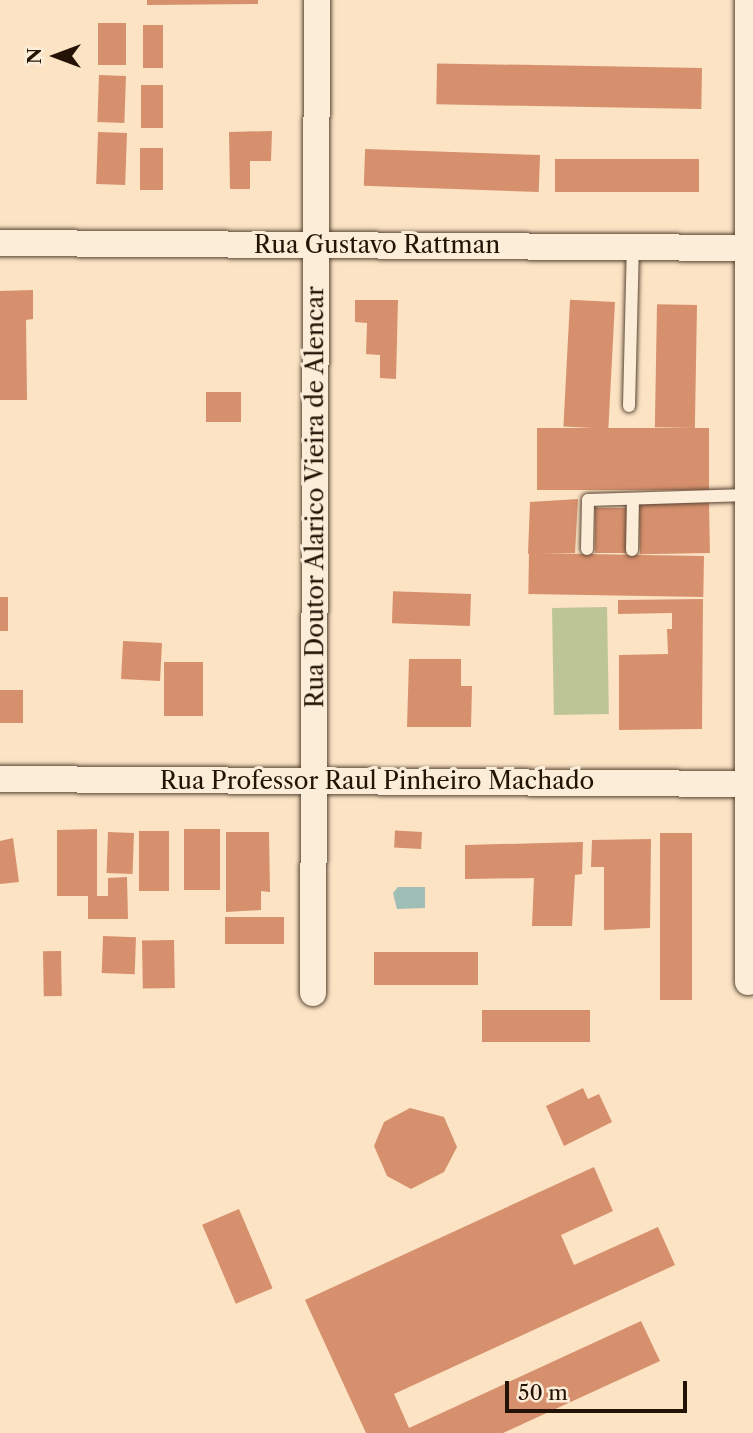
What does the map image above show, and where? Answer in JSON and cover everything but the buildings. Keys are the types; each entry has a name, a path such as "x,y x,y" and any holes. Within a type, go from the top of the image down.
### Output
{"street":[{"name":"Rua Doutor Alarico Vieira de Alencar","path":"313,993 317,0"},
{"path":"747,982 751,248 748,0"},
{"name":"Rua Gustavo Rattman","path":"0,243 751,248"},
{"name":"Rua Professor Raul Pinheiro Machado","path":"0,779 750,784"}],"lane":[{"path":"629,406 633,247"},
{"path":"587,549 588,500 748,495"},
{"path":"632,550 633,499"}],"green space":[{"path":"607,607 609,714 554,715 552,608"}],"water":[{"path":"398,887 425,887 425,908 397,909 393,893"}]}
